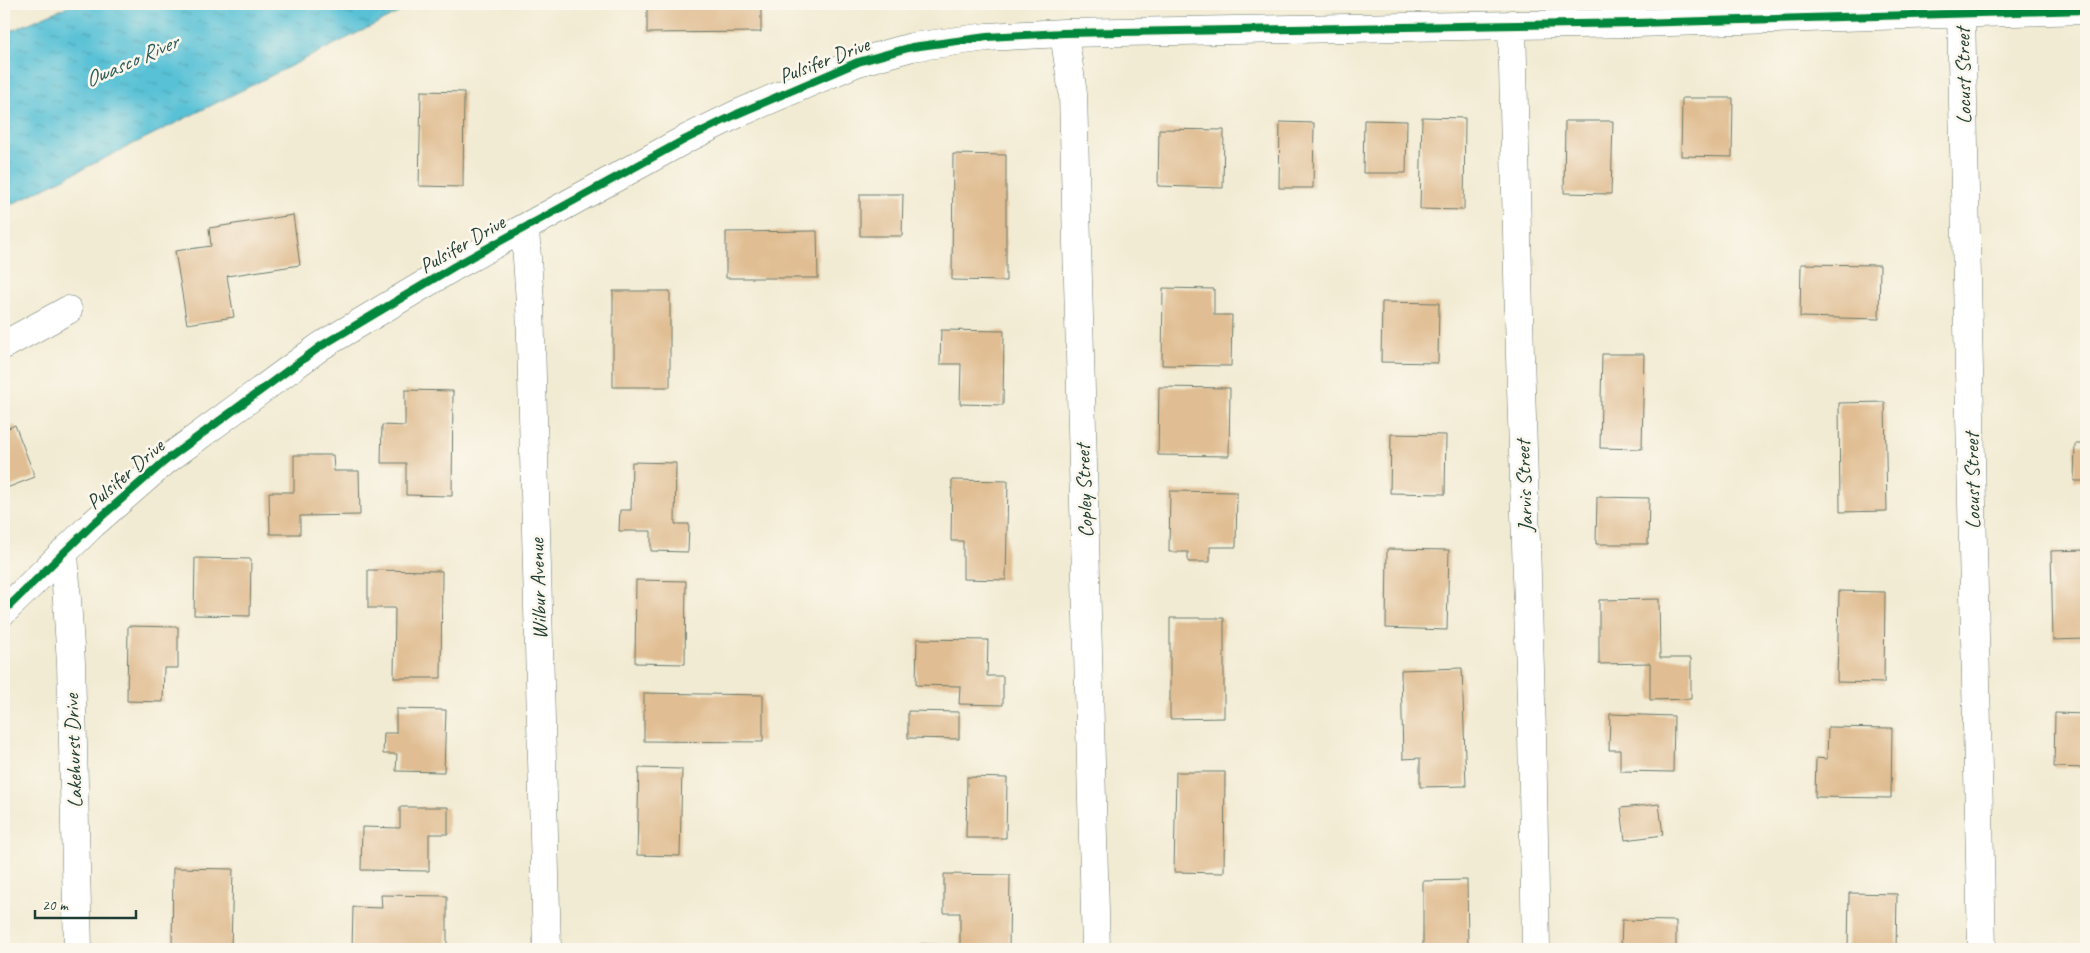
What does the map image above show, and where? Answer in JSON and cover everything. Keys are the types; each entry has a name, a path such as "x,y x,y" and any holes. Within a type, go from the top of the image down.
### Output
{"street":[{"name":"Pulsifer Drive","path":"4,611 93,524 164,461 321,346 455,266 684,140 737,114 858,62 912,47 987,37 1064,33 1635,23 2086,10"},
{"name":"Locust Street","path":"1962,13 1982,949"},
{"name":"Jarvis Street","path":"1512,24 1520,366 1532,732 1536,949"},
{"name":"Copley Street","path":"1064,33 1073,104 1096,949"},
{"name":"Wilbur Avenue","path":"525,228 530,302 547,949"},
{"path":"4,345 68,310"},
{"name":"Lakehurst Drive","path":"64,553 71,663 78,949"}],"water":[{"name":"Owasco River","path":"73,4 416,4 4,208 4,34"}],"building":[{"path":"647,4 761,4 761,32 647,33"},
{"path":"421,91 464,92 463,187 419,186"},
{"path":"1682,98 1733,98 1732,157 1681,156"},
{"path":"1422,117 1465,118 1464,210 1420,209"},
{"path":"1364,120 1407,121 1406,173 1363,173"},
{"path":"1565,121 1613,121 1611,194 1564,193"},
{"path":"1280,122 1314,123 1313,188 1279,188"},
{"path":"1159,129 1224,130 1223,188 1158,186"},
{"path":"953,154 1006,155 1006,281 952,280"},
{"path":"860,194 903,194 902,236 860,236"},
{"path":"293,215 300,265 227,276 234,317 187,324 175,251 211,246 209,228"},
{"path":"817,231 818,278 726,278 726,232"},
{"path":"1801,264 1880,265 1879,319 1800,317"},
{"path":"1163,288 1214,289 1214,315 1232,315 1231,366 1162,365"},
{"path":"613,291 670,291 670,387 613,387"},
{"path":"1382,302 1439,303 1438,363 1381,362"},
{"path":"941,330 1004,331 1003,405 960,404 961,364 940,364"},
{"path":"1602,354 1644,354 1642,449 1600,448"},
{"path":"1159,387 1230,388 1229,456 1158,455"},
{"path":"405,390 453,391 452,496 406,495 406,463 381,463 382,425 405,426"},
{"path":"1885,402 1887,511 1840,512 1839,403"},
{"path":"15,425 35,477 4,489 4,430"},
{"path":"1391,434 1446,435 1445,494 1390,493"},
{"path":"2075,444 2086,444 2086,481 2074,481"},
{"path":"294,455 333,455 334,471 359,471 360,515 300,516 300,534 270,534 269,492 294,492"},
{"path":"632,462 676,463 675,524 689,524 688,552 651,551 651,531 619,531 620,510 631,510"},
{"path":"952,480 1008,481 1006,580 963,579 963,541 951,541"},
{"path":"1170,491 1237,492 1236,547 1210,547 1210,562 1188,562 1188,552 1169,552"},
{"path":"1597,497 1649,498 1648,544 1596,544"},
{"path":"1387,549 1449,550 1447,630 1386,628"},
{"path":"2086,550 2086,639 2053,640 2051,551"},
{"path":"195,558 251,559 250,616 194,615"},
{"path":"368,570 442,571 441,678 394,678 395,608 368,608"},
{"path":"636,580 686,581 685,664 635,663"},
{"path":"1839,591 1885,592 1884,683 1837,682"},
{"path":"1659,599 1660,658 1691,658 1691,699 1650,700 1650,663 1599,664 1599,600"},
{"path":"1170,618 1224,618 1224,718 1170,719"},
{"path":"128,626 178,627 178,668 164,668 163,702 127,701"},
{"path":"917,639 988,640 987,676 1003,676 1003,705 959,704 960,686 916,685"},
{"path":"1462,668 1466,786 1420,787 1420,758 1403,759 1401,670"},
{"path":"644,693 763,695 763,742 644,741"},
{"path":"396,709 446,710 444,772 396,771 397,754 383,754 384,733 396,733"},
{"path":"908,711 959,712 959,739 908,738"},
{"path":"2055,713 2086,714 2086,768 2054,767"},
{"path":"1610,714 1674,716 1673,772 1620,771 1620,750 1609,750"},
{"path":"1828,727 1892,728 1891,798 1815,797 1816,758 1827,759"},
{"path":"639,768 682,769 680,856 637,855"},
{"path":"1176,772 1225,772 1224,873 1174,872"},
{"path":"967,777 1007,778 1006,838 966,838"},
{"path":"1659,804 1663,835 1625,840 1621,808"},
{"path":"400,807 448,807 448,834 429,834 429,871 361,870 362,827 400,828"},
{"path":"173,868 233,869 231,949 172,948"},
{"path":"944,874 1010,875 1009,949 921,949 921,944 960,945 960,913 944,913"},
{"path":"1467,880 1468,949 1423,949 1423,881"},
{"path":"1849,893 1897,894 1896,949 1848,949"},
{"path":"381,895 447,896 447,949 352,949 353,907 382,908"},
{"path":"1622,920 1676,921 1676,949 1621,949"}],"cycle path":[{"path":"4,611 93,524 165,461 321,346 455,266 684,140 737,114 858,62 912,47 987,37 1064,33 1635,23 2086,10"}]}
